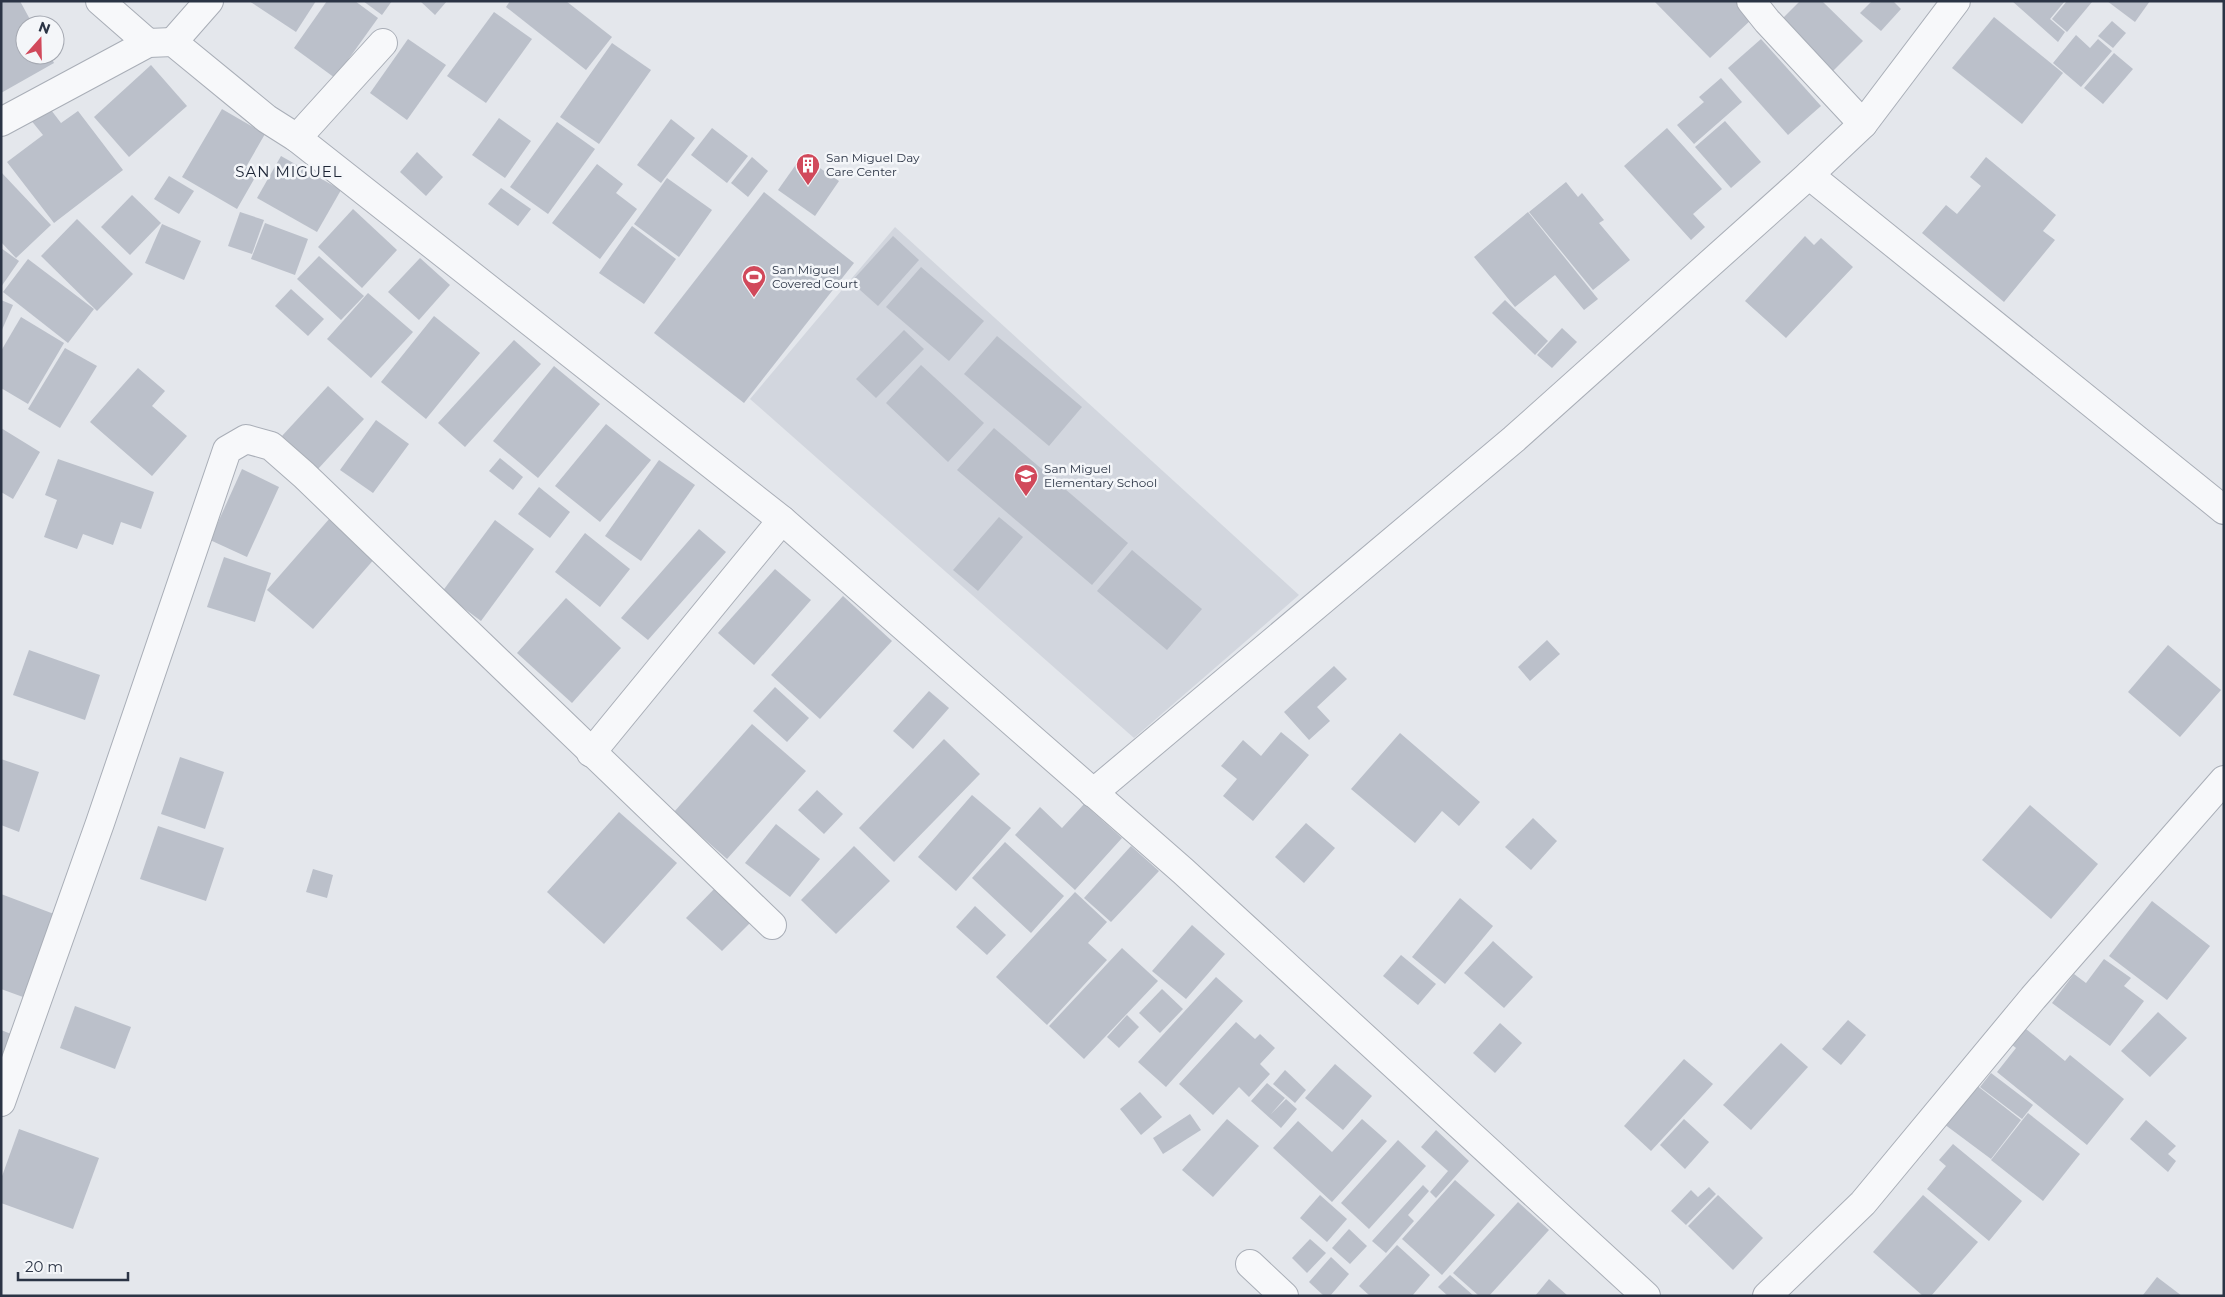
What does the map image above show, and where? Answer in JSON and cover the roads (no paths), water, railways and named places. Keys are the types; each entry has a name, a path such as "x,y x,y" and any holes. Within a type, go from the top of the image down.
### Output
{"street":[{"path":"100,1 267,119 297,138 782,520 1190,878 1638,1292"},
{"path":"1,122 160,43 209,1"},
{"path":"1751,1 1767,21 1863,124"},
{"path":"1093,793 1514,440 1809,174 1863,124 1956,1"},
{"path":"297,138 383,42"},
{"path":"1809,174 2224,510"},
{"path":"1,1102 100,823 227,450 246,439 271,446 304,475 772,925"},
{"path":"591,752 782,520"},
{"path":"1767,1296 1863,1203 2033,998 2224,780"},
{"path":"1250,1264 1284,1296"}],"place":[{"name":"San Miguel Day Care Center","path":"808,186"},
{"name":"San Miguel Covered Court","path":"754,298"},
{"name":"San Miguel Elementary School","path":"1026,497"}],"district":[{"name":"SAN MIGUEL","path":"289,172"}]}
